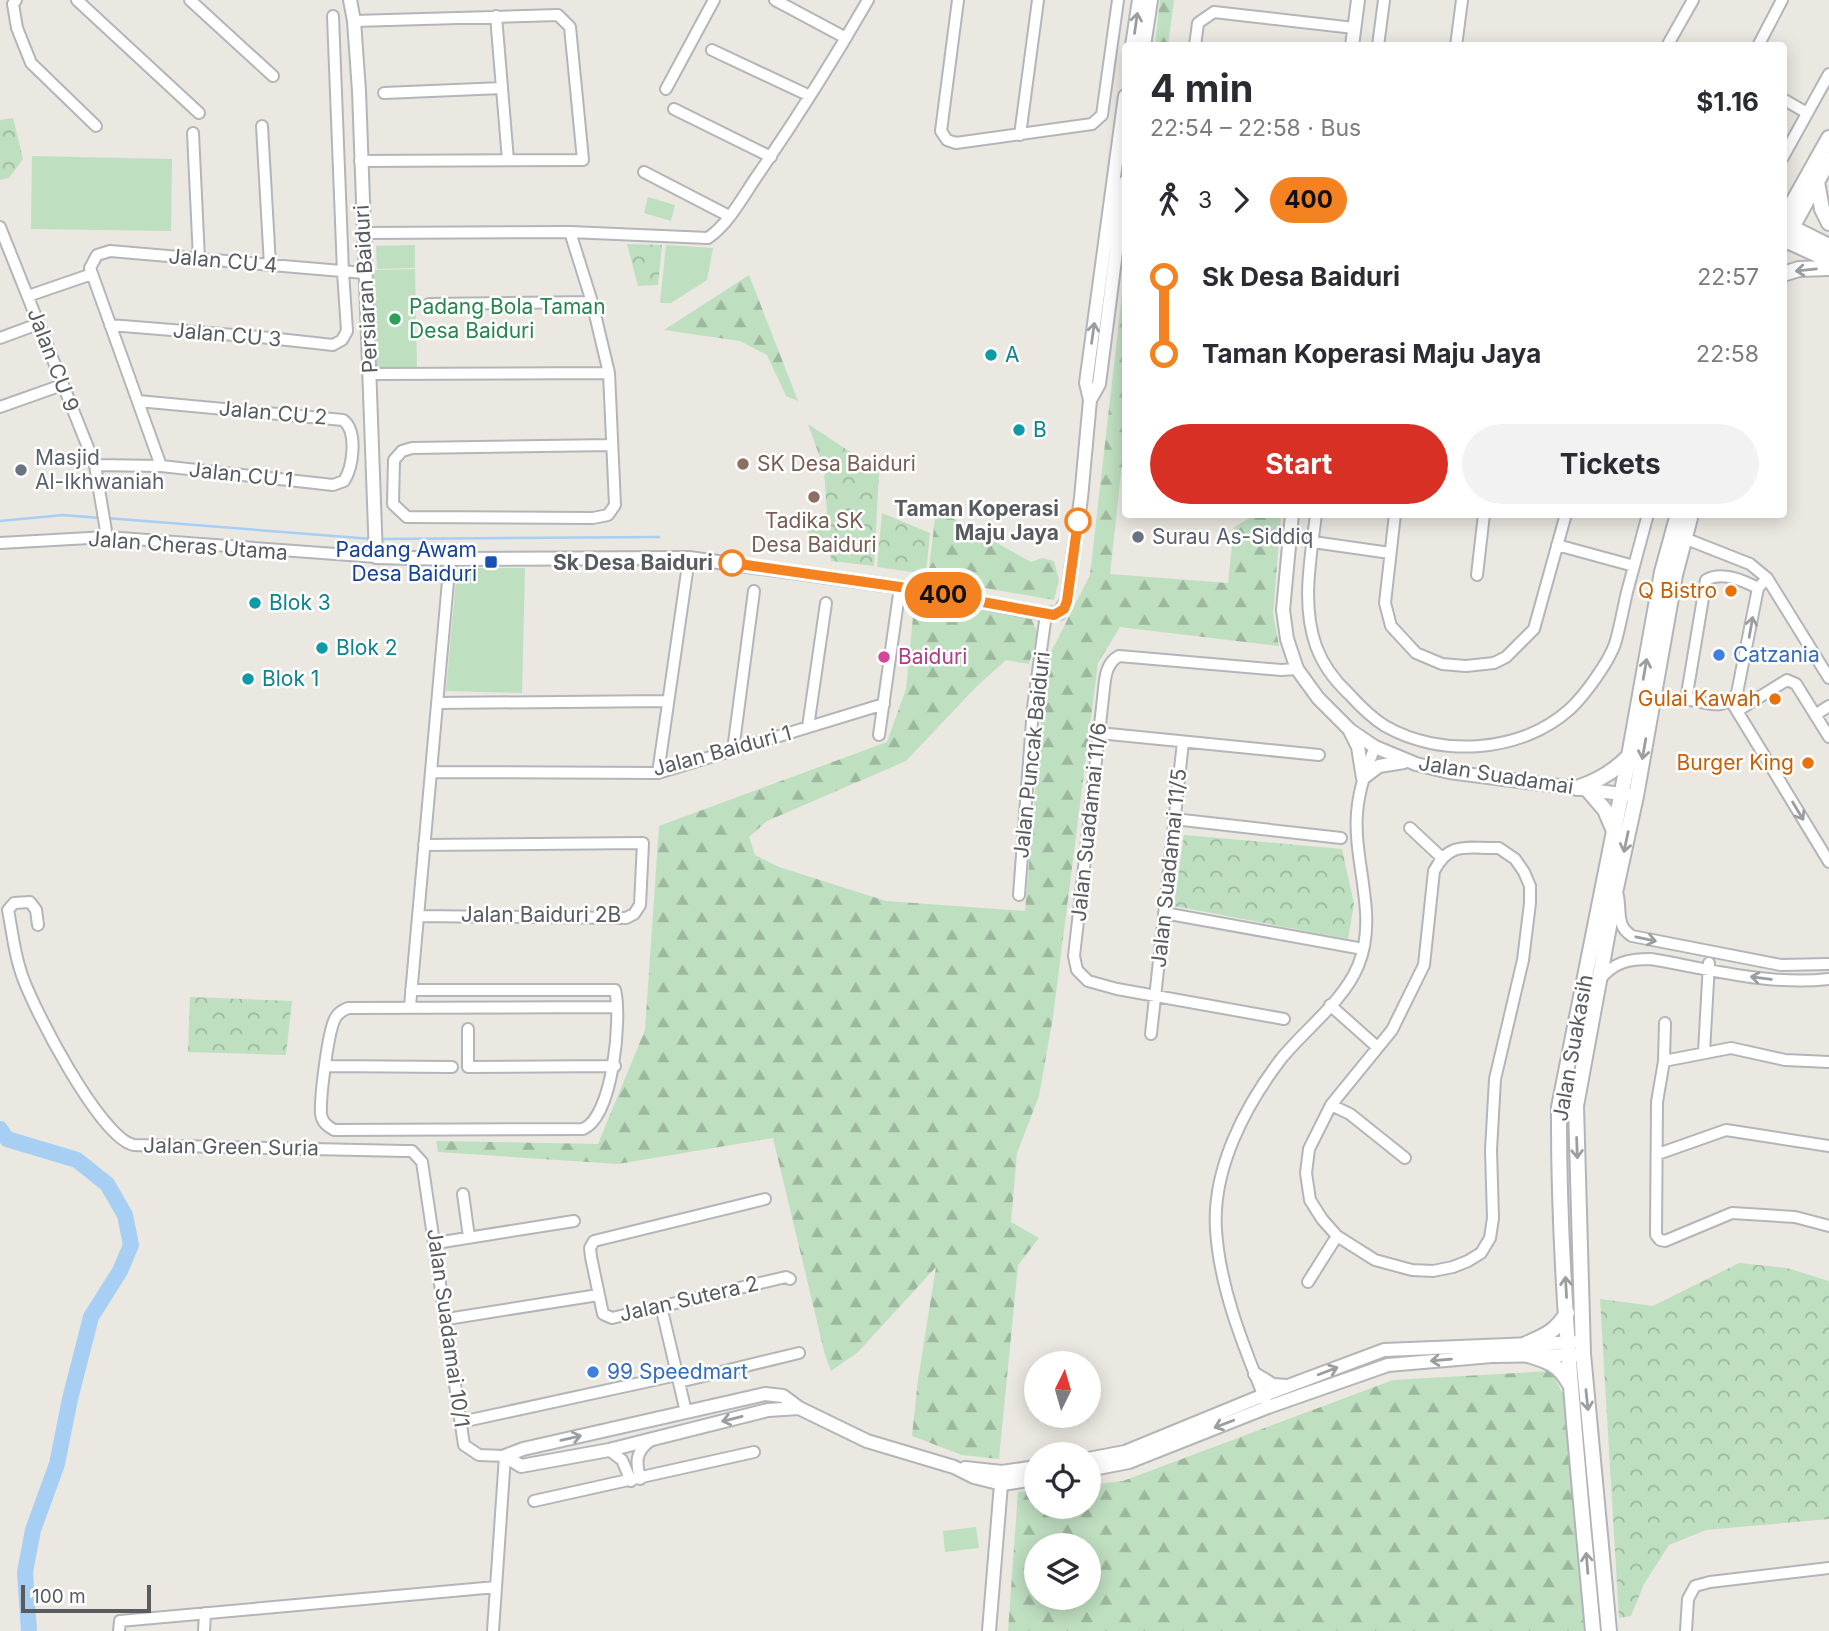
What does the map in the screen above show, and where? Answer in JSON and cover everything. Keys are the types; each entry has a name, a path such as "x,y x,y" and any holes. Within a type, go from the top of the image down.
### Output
{"main road":[{"path":"1787,228 1829,138"},
{"path":"1787,229 1829,160"},
{"path":"1817,182 1822,209 1829,223"},
{"path":"1787,233 1829,246"},
{"path":"1787,233 1829,260"},
{"path":"1787,273 1799,269 1829,268"},
{"name":"Jalan Suakasih","path":"1609,1631 1575,1349 1567,1313 1558,1155 1559,1107 1614,833 1629,795 1629,756 1662,572 1677,518"},
{"name":"Jalan Suakasih","path":"1593,1631 1571,1387 1575,1349 1576,1106 1616,888 1629,795 1675,575 1690,518"},
{"path":"1614,833 1605,810 1582,788 1609,774 1629,756"},
{"path":"1567,1313 1558,1327 1527,1350 1552,1362 1563,1372 1571,1387"}],"street":[{"path":"16,0 13,4 17,28 31,63 96,126"},
{"path":"77,0 199,113"},
{"path":"190,0 273,76"},
{"name":"Persiaran Baiduri","path":"350,0 359,91 376,558"},
{"path":"666,89 714,0"},
{"path":"775,0 846,38"},
{"path":"363,233 570,232 708,238 729,216 771,157 868,0"},
{"path":"958,0 941,131 947,140 956,143 1092,124 1102,115 1118,0"},
{"path":"1020,135 1038,0"},
{"path":"1133,42 1139,0"},
{"path":"1145,42 1151,0"},
{"path":"1352,42 1358,0"},
{"path":"1379,42 1384,0"},
{"path":"1457,42 1462,0"},
{"path":"1669,42 1693,0"},
{"path":"1760,42 1782,0"},
{"path":"1196,42 1198,23 1214,12 1354,28"},
{"path":"354,21 558,15 570,27 583,160 360,161"},
{"path":"332,16 343,272"},
{"path":"496,16 508,160"},
{"path":"712,50 810,96"},
{"path":"1787,150 1829,74"},
{"path":"384,93 502,88"},
{"path":"1787,101 1807,113"},
{"path":"674,109 771,157"},
{"path":"376,558 689,558 900,587 1046,614 1059,613 1067,601 1081,498 1090,400 1086,383 1122,118"},
{"path":"262,126 270,265"},
{"path":"193,133 199,259"},
{"path":"644,172 729,216"},
{"path":"1090,400 1099,384 1122,205"},
{"name":"Jalan CU 9","path":"0,227 95,465 107,537"},
{"path":"570,232 592,302 609,373 615,505 608,515 593,518 407,517 393,504 394,460 402,451 412,448 612,445"},
{"name":"Jalan CU 4","path":"29,296 91,271 97,255 110,251 365,273"},
{"path":"91,271 162,466"},
{"name":"Jalan CU 3","path":"110,325 333,345 342,340 347,331 343,272"},
{"path":"429,304 592,302"},
{"path":"0,338 38,324"},
{"path":"371,374 609,373"},
{"path":"0,407 62,385"},
{"name":"Jalan CU 2","path":"138,401 342,420 349,424 352,433 349,472 344,481"},
{"name":"Jalan CU 1","path":"95,465 162,466 333,485 344,481"},
{"name":"Jalan Suadamai","path":"1292,518 1283,610 1287,639 1297,669 1318,698 1350,730 1375,747 1406,762 1449,772 1629,795"},
{"path":"1316,518 1307,602 1312,635 1325,666 1346,692 1384,725 1416,740 1452,746 1488,746 1520,738 1541,729 1571,708 1600,671 1614,645 1647,518"},
{"path":"1394,518 1385,603 1391,626 1416,653 1442,664 1466,666 1494,663 1506,657 1534,629 1565,518"},
{"path":"1477,575 1484,518"},
{"name":"Jalan Cheras Utama","path":"0,543 107,537 376,558"},
{"path":"1684,538 1750,564 1767,578 1829,677"},
{"path":"1313,542 1390,553"},
{"path":"1558,545 1634,566"},
{"path":"658,773 689,558"},
{"path":"410,1006 450,559"},
{"path":"1758,588 1739,578 1712,576 1706,580 1686,694 1690,700 1734,706 1787,680 1796,684 1829,737"},
{"path":"1767,578 1758,588 1742,681 1734,706 1829,862"},
{"path":"879,735 900,587"},
{"path":"733,750 754,591"},
{"path":"808,727 826,603"},
{"name":"Jalan Puncak Baiduri","path":"1018,895 1033,708 1046,614"},
{"name":"Jalan Suadamai 11/6","path":"1156,995 1088,981 1077,970 1074,956 1108,667 1112,660 1119,656 1297,669"},
{"path":"437,703 667,701"},
{"name":"Jalan Baiduri 1","path":"431,772 658,773 884,704"},
{"path":"1815,715 1829,706"},
{"path":"1350,730 1358,747 1363,778"},
{"path":"1099,733 1319,755"},
{"name":"Jalan Suadamai 11/5","path":"1151,1034 1183,741"},
{"path":"1266,1401 1237,1328 1219,1257 1216,1227 1225,1165 1245,1113 1265,1080 1345,988 1359,965 1366,926 1366,906 1359,862 1356,815 1363,778 1375,747"},
{"path":"1363,778 1379,766 1406,762"},
{"path":"1174,819 1341,838"},
{"path":"1410,828 1441,857"},
{"name":"Jalan Baiduri 2B","path":"418,916 626,918 634,914 640,905 643,843 424,845"},
{"path":"1499,848 1515,859 1530,886 1523,960 1495,1079 1493,1218 1490,1238 1481,1253 1453,1268 1412,1270 1375,1260 1337,1236 1310,1200 1306,1173 1309,1149 1331,1105 1376,1046 1392,1030 1423,965 1434,871 1441,857 1450,850 1499,848"},
{"path":"1616,888 1619,921 1623,930 1632,936 1781,965 1829,964"},
{"name":"Jalan Green Suria","path":"38,925 36,910 30,902 14,903 8,911 19,969 65,1063 89,1101 116,1134 128,1144 405,1150 412,1151 425,1168"},
{"path":"1164,913 1363,949"},
{"path":"1704,1052 1710,953"},
{"path":"1600,979 1623,960 1651,959 1794,981 1829,979"},
{"path":"1686,965 1700,979 1706,991"},
{"path":"1706,991 1714,981 1730,973"},
{"path":"411,990 615,990 616,1007 617,1052 615,1066 595,1121 583,1129 334,1130 326,1125 321,1116 326,1066 333,1023 337,1014 348,1007 616,1007"},
{"path":"1156,995 1284,1019"},
{"path":"1330,1005 1376,1046"},
{"path":"1665,1023 1664,1061 1657,1102 1656,1235 1660,1240 1665,1241 1732,1213 1795,1217 1829,1226"},
{"path":"468,1029 468,1067 615,1066"},
{"path":"1664,1061 1731,1048 1785,1060 1829,1062"},
{"path":"326,1066 452,1067"},
{"path":"1331,1105 1350,1114 1374,1131 1405,1158"},
{"path":"1658,1154 1726,1130 1829,1146"},
{"name":"Jalan Suadamai 10/1","path":"425,1168 441,1242 452,1318 464,1446 479,1455 505,1456 523,1449 765,1394 783,1396 799,1408 867,1441 954,1467 974,1477 1024,1479"},
{"path":"463,1194 469,1237"},
{"name":"Jalan Sutera 2","path":"765,1199 594,1241 591,1244 591,1257 603,1314 612,1318 786,1277 790,1279"},
{"path":"441,1242 574,1221"},
{"path":"1308,1282 1337,1236"},
{"path":"452,1318 598,1295"},
{"path":"661,1306 681,1379 686,1412"},
{"path":"1101,1457 1125,1452 1241,1404 1266,1401 1288,1387 1384,1350 1575,1349"},
{"path":"1101,1467 1129,1462 1266,1401 1388,1365 1527,1350"},
{"path":"461,1422 799,1353"},
{"path":"1255,1374 1273,1385 1288,1387"},
{"path":"1241,1404 1251,1394 1255,1374"},
{"name":"Jalan Suadamai 10/1","path":"505,1456 521,1466 609,1450 768,1410 799,1408"},
{"path":"636,1480 637,1456 642,1447 652,1440"},
{"path":"609,1450 622,1460 636,1480"},
{"path":"534,1501 754,1452"},
{"path":"493,1631 505,1456"},
{"name":"Jalan Suadamai 10/1","path":"1002,1478 1024,1471"},
{"path":"989,1631 1002,1478"},
{"path":"1686,1631 1688,1599 1695,1586 1829,1568"},
{"path":"120,1626 205,1613 496,1587"},
{"path":"204,1631 205,1613"}],"green space":[{"path":"1160,0 1174,0 1168,42 1155,42"},
{"path":"13,118 23,159 9,178 0,180 0,120"},
{"path":"32,156 172,159 171,231 31,229"},
{"path":"648,197 675,205 671,221 644,213"},
{"path":"627,244 662,245 658,285 638,286"},
{"path":"415,245 415,268 377,269 376,246"},
{"path":"666,245 713,248 707,280 671,303 660,303"},
{"name":"Padang Bola Taman Desa Baiduri","path":"415,269 417,368 377,369 374,270"},
{"path":"749,275 798,401 786,396 767,355 740,341 664,330"},
{"path":"1122,294 1122,464 1110,574 1228,583 1234,527 1250,518 1281,518 1273,613 1279,646 1120,627 1098,663 1053,1017 1039,1096 1017,1153 1011,1222 1039,1238 1018,1265 999,1459 962,1455 912,1436 936,1267 858,1352 831,1371 773,1138 618,1164 438,1152 436,1141 598,1144 645,1030 659,826 887,742 906,689 915,596 1031,618 1038,634 1029,664 1006,660 976,687 906,761 767,821 749,837 755,855 779,867 886,901 1025,911 1046,662 1090,575"},
{"path":"808,424 879,471 874,566 831,561 830,538 808,538 807,517 827,513 824,469"},
{"path":"936,509 1031,562 1042,558 1054,561 1059,580 1054,600 928,578"},
{"path":"882,513 930,533 926,574 877,567"},
{"path":"457,568 525,568 522,693 446,691"},
{"path":"1184,835 1342,849 1354,904 1348,939 1174,906"},
{"path":"190,997 292,1001 286,1055 188,1052"},
{"path":"1739,1263 1787,1268 1829,1281 1829,1519 1706,1530 1669,1545 1644,1584 1631,1616 1619,1618 1600,1299 1653,1306"},
{"path":"1551,1371 1564,1396 1585,1631 1008,1631 1018,1492 1024,1491 1024,1519 1101,1519 1101,1484 1123,1481 1393,1380"},
{"path":"976,1527 979,1548 945,1552 943,1531"}],"waterway":[{"path":"0,521 63,515 100,518"},
{"path":"106,518 372,539"},
{"path":"378,539 659,537"},
{"path":"0,1129 7,1139 77,1160 107,1184 125,1215 131,1245 120,1271 91,1317 57,1464 33,1530 25,1572 29,1631"}],"bus line":[{"name":"400","path":"732,563 900,587 1054,615 1064,609 1067,601 1078,521"}],"place":[{"name":"Padang Bola Taman Desa Baiduri","path":"395,319"},
{"name":"A","path":"991,355"},
{"name":"B","path":"1019,430"},
{"name":"SK Desa Baiduri","path":"743,464"},
{"name":"Masjid Al-Ikhwaniah","path":"21,470"},
{"name":"Tadika SK Desa Baiduri","path":"814,497"},
{"name":"Taman Koperasi Maju Jaya","path":"1078,521"},
{"name":"Surau As-Siddiq","path":"1138,537"},
{"name":"Padang Awam Desa Baiduri","path":"491,562"},
{"name":"Sk Desa Baiduri","path":"732,563"},
{"name":"Q Bistro","path":"1731,591"},
{"name":"Blok 3","path":"255,603"},
{"name":"Blok 2","path":"322,648"},
{"name":"Catzania","path":"1719,655"},
{"name":"Baiduri","path":"884,657"},
{"name":"Blok 1","path":"248,679"},
{"name":"Gulai Kawah","path":"1775,699"},
{"name":"Burger King","path":"1808,763"},
{"name":"99 Speedmart","path":"593,1372"}]}
